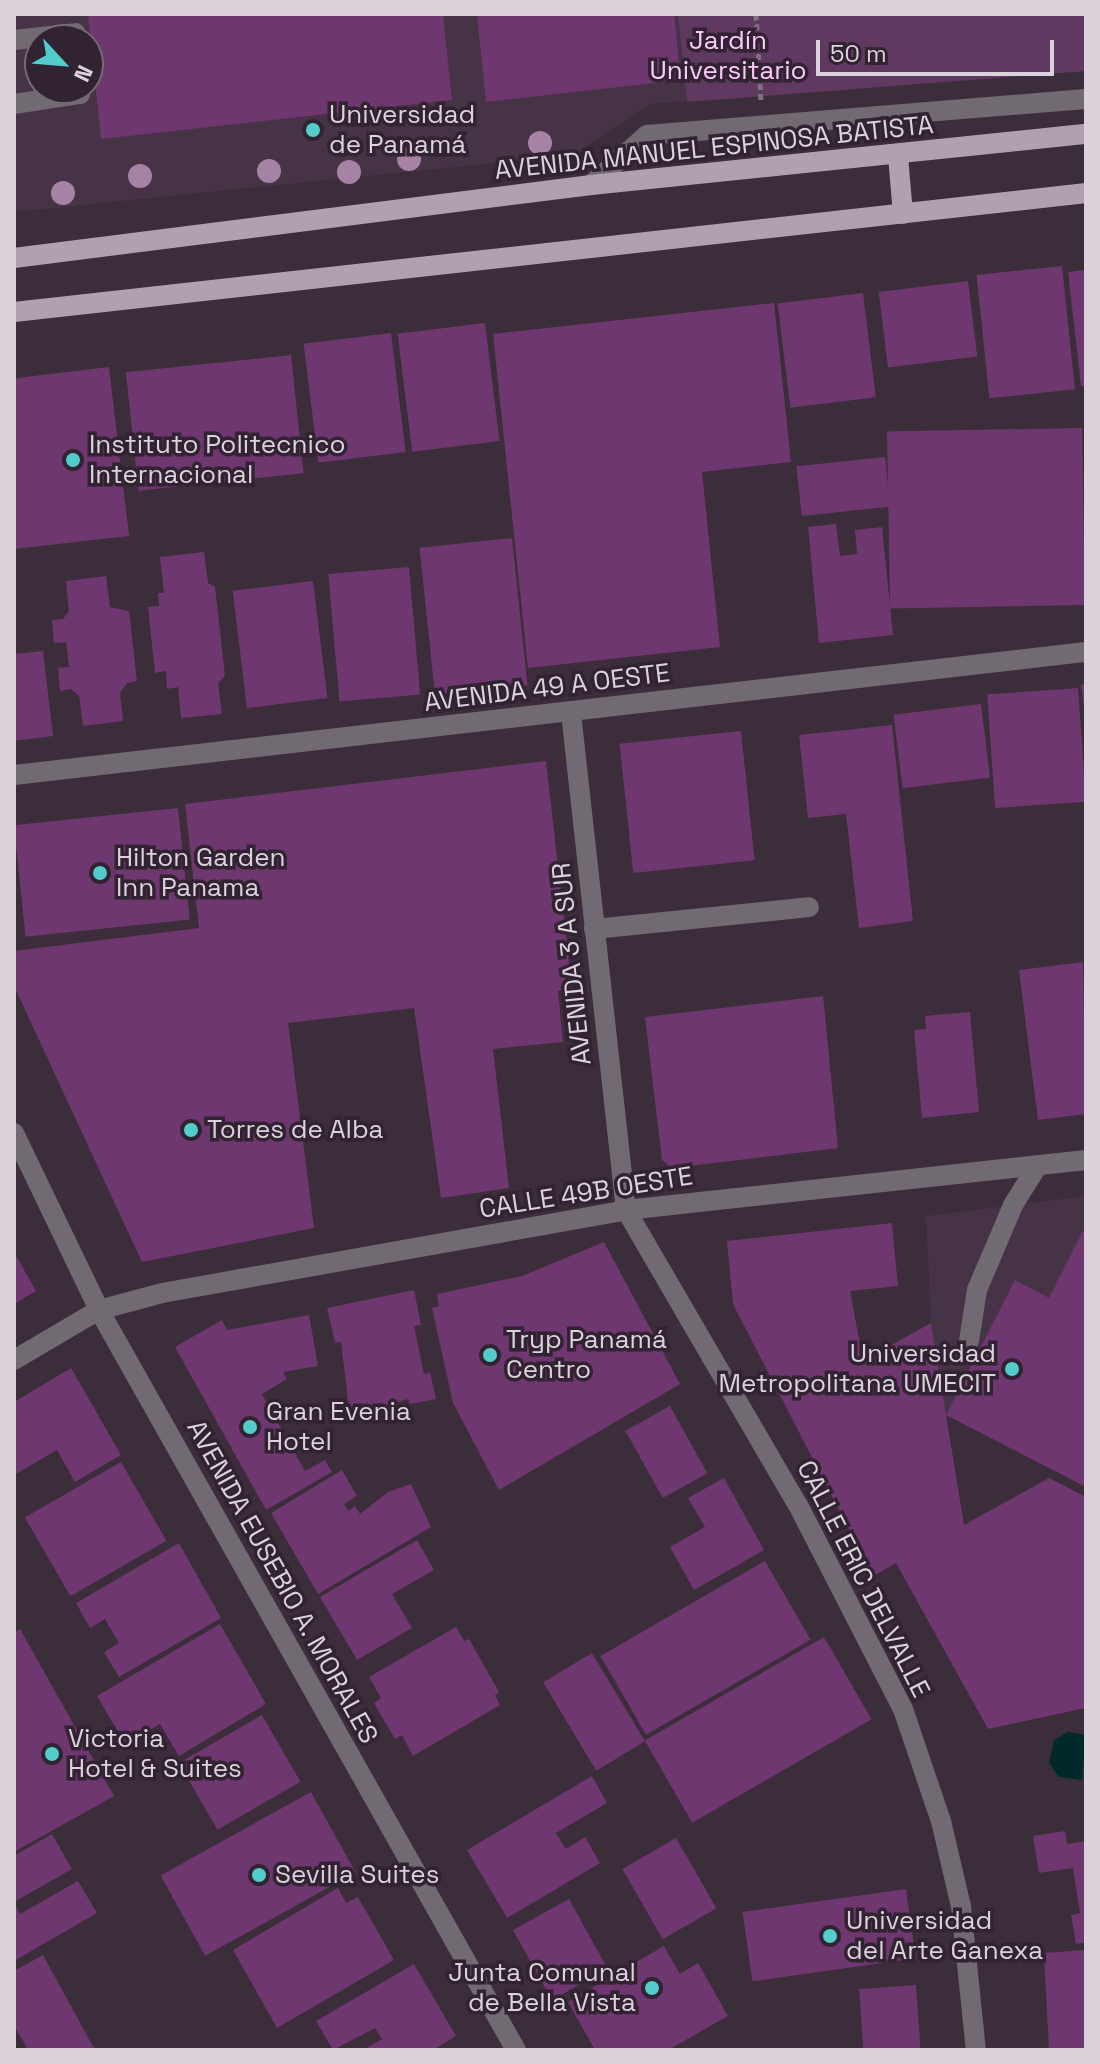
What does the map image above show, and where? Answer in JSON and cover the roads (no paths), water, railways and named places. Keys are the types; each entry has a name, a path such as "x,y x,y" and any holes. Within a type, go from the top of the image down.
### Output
{"main road":[{"name":"AVENIDA MANUEL ESPINOSA BATISTA","path":"14,258 591,185 898,156 1086,134"},
{"path":"898,156 903,214"},
{"path":"14,312 1086,193"}],"street":[{"path":"591,185 647,135 1086,99"},
{"name":"AVENIDA 49 A OESTE","path":"14,775 1086,652"},
{"name":"AVENIDA 3 A SUR","path":"571,713 626,1210"},
{"path":"594,929 809,907"},
{"name":"AVENIDA EUSEBIO A. MORALES","path":"14,1133 99,1310 516,2050"},
{"name":"CALLE 49B OESTE","path":"14,1360 99,1310 162,1293 626,1210 1086,1160"},
{"path":"969,1341 977,1290 1013,1205 1038,1165"},
{"name":"CALLE ERIC DELVALLE","path":"626,1210 798,1505 903,1709 941,1821 961,1906 976,2050"}],"place":[{"name":"Universidad de Panamá","path":"313,130"},
{"name":"Instituto Politecnico Internacional","path":"73,460"},
{"name":"Hilton Garden Inn Panama","path":"100,873"},
{"name":"Torres de Alba","path":"191,1130"},
{"name":"Tryp Panamá Centro","path":"490,1355"},
{"name":"Universidad Metropolitana UMECIT","path":"1012,1369"},
{"name":"Gran Evenia Hotel","path":"250,1427"},
{"name":"Victoria Hotel & Suites","path":"52,1754"},
{"name":"Sevilla Suites","path":"259,1875"},
{"name":"Universidad del Arte Ganexa","path":"830,1936"},
{"name":"Junta Comunal de Bella Vista","path":"652,1988"}],"park label":[{"name":"Jardín Universitario","path":"728,56"}]}
